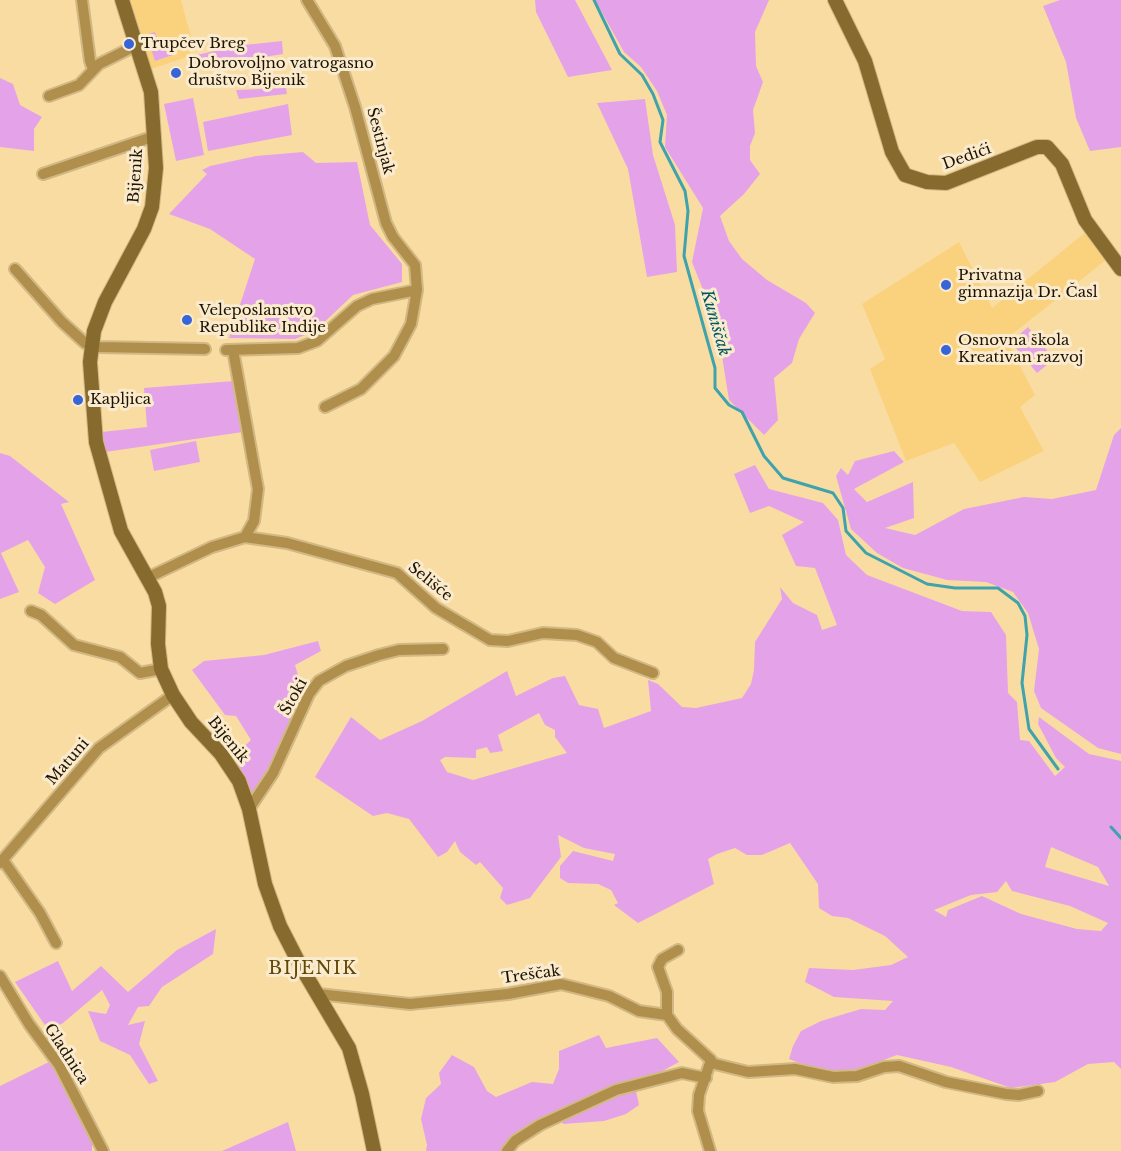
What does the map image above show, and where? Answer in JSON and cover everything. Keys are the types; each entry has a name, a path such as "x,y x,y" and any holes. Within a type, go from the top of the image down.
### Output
{"main road":[{"name":"Bijenik","path":"122,0 151,92 156,168 152,207 141,236 105,302 91,345 96,442 122,531 159,606 158,644 161,669 173,695 191,722 230,765 249,808 271,903 292,952 349,1048 374,1151"},
{"name":"Dedići","path":"835,0 865,61 892,152 905,175 927,182 946,183 1037,147 1047,147 1062,164 1085,220 1121,269"}],"street":[{"path":"82,0 93,69"},
{"name":"Šestinjak","path":"307,0 335,46 355,107 386,223 393,237 415,265 417,290 411,324 394,356 361,389 325,407"},
{"path":"50,96 79,85 93,69 135,46"},
{"path":"43,174 155,136"},
{"path":"15,269 74,334 91,345 205,349"},
{"path":"245,537 254,521 258,489 230,350 298,348 317,341 357,306 372,299 417,290"},
{"name":"Selišće","path":"147,578 212,547 245,537 314,549 390,570 402,577 436,608 496,641 543,633 576,636 597,642 614,658 653,673"},
{"path":"31,611 41,615 74,645 120,657 140,673 161,669"},
{"name":"Štoki","path":"249,808 273,773 309,694 320,681 346,666 379,655 399,650 443,649"},
{"name":"Matuni","path":"2,861 99,748 173,695"},
{"path":"2,861 40,913 56,943"},
{"path":"678,950 662,959 658,967 667,992 667,1015 677,1029 710,1057 711,1063 699,1095 698,1111 710,1151"},
{"name":"Gladnica","path":"0,976 28,1024 59,1065 103,1151"},
{"name":"Treščak","path":"318,994 410,1004 508,994 561,984 609,996 639,1011 667,1015"},
{"path":"711,1063 748,1072 795,1069 833,1077 857,1076 884,1067 899,1066 946,1082 1006,1094 1038,1091"},
{"path":"507,1151 515,1141 540,1125 616,1090 682,1073 706,1078"}],"shaded area":[{"path":"128,0 181,0 194,48 189,50 190,56 151,69"},
{"path":"535,0 575,0 612,70 568,77 536,12"},
{"path":"595,0 769,0 755,32 756,66 763,82 753,110 755,133 750,146 750,160 760,174 744,194 720,216 729,241 742,259 767,280 806,303 815,313 799,339 792,363 774,378 778,420 764,435 729,400 717,325 692,262 703,208 665,147 667,115 657,91 641,67 624,52"},
{"path":"1060,0 1121,0 1121,147 1090,151 1076,118 1066,62 1043,6"},
{"path":"155,32 158,41 167,38 173,55 155,61 150,46 145,47 142,36"},
{"path":"282,41 283,54 195,68 193,56 235,46"},
{"path":"0,78 13,84 20,105 42,117 34,129 34,151 0,147"},
{"path":"286,88 287,94 239,99 236,90"},
{"path":"193,98 204,155 176,161 164,104"},
{"path":"645,99 653,155 675,225 677,272 647,277 628,169 597,103"},
{"path":"288,104 292,135 208,151 203,122"},
{"path":"303,152 316,163 357,162 370,225 402,264 402,282 353,295 315,331 295,339 229,338 255,259 210,229 169,214 207,174 202,170 210,166 256,156"},
{"name":"Osnovna škola Kreativan razvoj","path":"1087,231 1106,260 1006,339 1035,395 1020,407 1044,451 980,482 954,443 906,461 870,369 885,359 862,304 959,242 992,308"},
{"path":"1028,327 1054,359 1037,373 1011,342"},
{"path":"234,381 243,432 105,452 102,432 147,427 144,388"},
{"path":"1121,428 1121,754 1098,748 1041,708 1034,691 1039,649 1028,613 1013,592 986,582 947,580 903,568 877,553 851,529 836,476 841,468 848,475 855,461 894,451 904,462 854,489 867,502 913,482 914,518 885,528 915,535 964,509 1024,497 1052,499 1096,490 1114,435"},
{"path":"196,441 200,462 154,471 150,450"},
{"path":"0,453 10,456 69,502 61,504 95,580 55,604 38,593 45,567 28,540 1,553 19,592 0,599"},
{"path":"755,465 769,489 823,503 838,520 846,555 867,575 962,611 991,612 1006,635 1008,693 1017,702 1020,740 1029,741 1055,776 1065,767 1056,758 1038,724 1039,717 1089,754 1121,761 1121,1069 1114,1062 1088,1064 1055,1082 1011,1088 951,1067 897,1055 859,1069 823,1072 789,1059 801,1031 821,1021 861,1009 885,1010 893,1001 834,997 805,982 809,968 853,970 891,965 908,957 885,936 848,918 832,916 819,908 818,884 790,843 762,855 747,855 735,848 717,854 708,859 714,884 638,923 614,905 618,903 611,890 598,884 568,883 560,878 560,866 573,851 613,861 615,854 584,848 558,835 561,857 530,898 507,905 500,898 503,888 480,862 476,865 460,852 455,841 447,852 438,857 409,819 387,813 373,816 315,777 351,717 380,740 422,721 507,671 516,696 553,678 565,676 579,705 598,709 604,728 651,711 648,680 658,684 682,707 696,708 742,698 751,684 755,642 782,599 780,587 793,603 817,615 822,630 837,625 815,568 796,566 782,535 804,522 769,506 750,513 734,474","holes":["539,713 545,725 555,730 555,737 567,753 473,780 447,772 440,760 445,757 476,758 476,750 487,747 490,753 503,751 498,735","1051,847 1098,867 1109,886 1045,867","1006,881 1012,891 1070,906 1108,923 1101,931 1077,929 1021,914 982,896 948,910 946,917 934,910 971,895 997,892"]},
{"path":"318,641 321,651 295,665 302,689 280,747 252,796 234,756 251,740 236,716 225,715 192,670 204,661 264,655"},
{"path":"216,929 213,954 162,987 149,1006 138,1007 128,1025 145,1021 139,1044 158,1081 149,1084 130,1055 100,1041 88,1011 106,1014 110,1005 102,990 63,1023 49,1031 15,982 58,961 72,991 101,966 128,992 177,950"},
{"path":"599,1035 606,1048 657,1038 679,1062 635,1086 639,1105 626,1114 604,1121 563,1124 557,1111 522,1131 503,1151 426,1151 427,1145 421,1119 426,1098 441,1084 439,1073 452,1055 474,1067 487,1091 496,1097 532,1082 553,1084 559,1069 559,1051"},
{"path":"53,1060 92,1134 92,1151 0,1151 0,1086"},
{"path":"288,1122 296,1151 222,1151"}],"waterway":[{"name":"Kuniščak","path":"594,0 620,54 642,75 653,94 663,120 660,142 685,191 688,211 684,256 715,368 715,388 729,405 742,412 764,456 783,478 833,493 843,508 846,531 866,553 927,584 955,588 998,588 1018,603 1025,616 1027,635 1022,683 1029,729 1058,769"},
{"name":"Kuniščak","path":"1111,827 1121,838"}],"place":[{"name":"Trupčev Breg","path":"129,44"},
{"name":"Dobrovoljno vatrogasno društvo Bijenik","path":"176,73"},
{"name":"Privatna gimnazija Dr. Časl","path":"946,285"},
{"name":"Veleposlanstvo Republike Indije","path":"187,320"},
{"name":"Osnovna škola Kreativan razvoj","path":"946,350"},
{"name":"Kapljica","path":"78,400"}],"district":[{"name":"BIJENIK","path":"313,969"}]}
